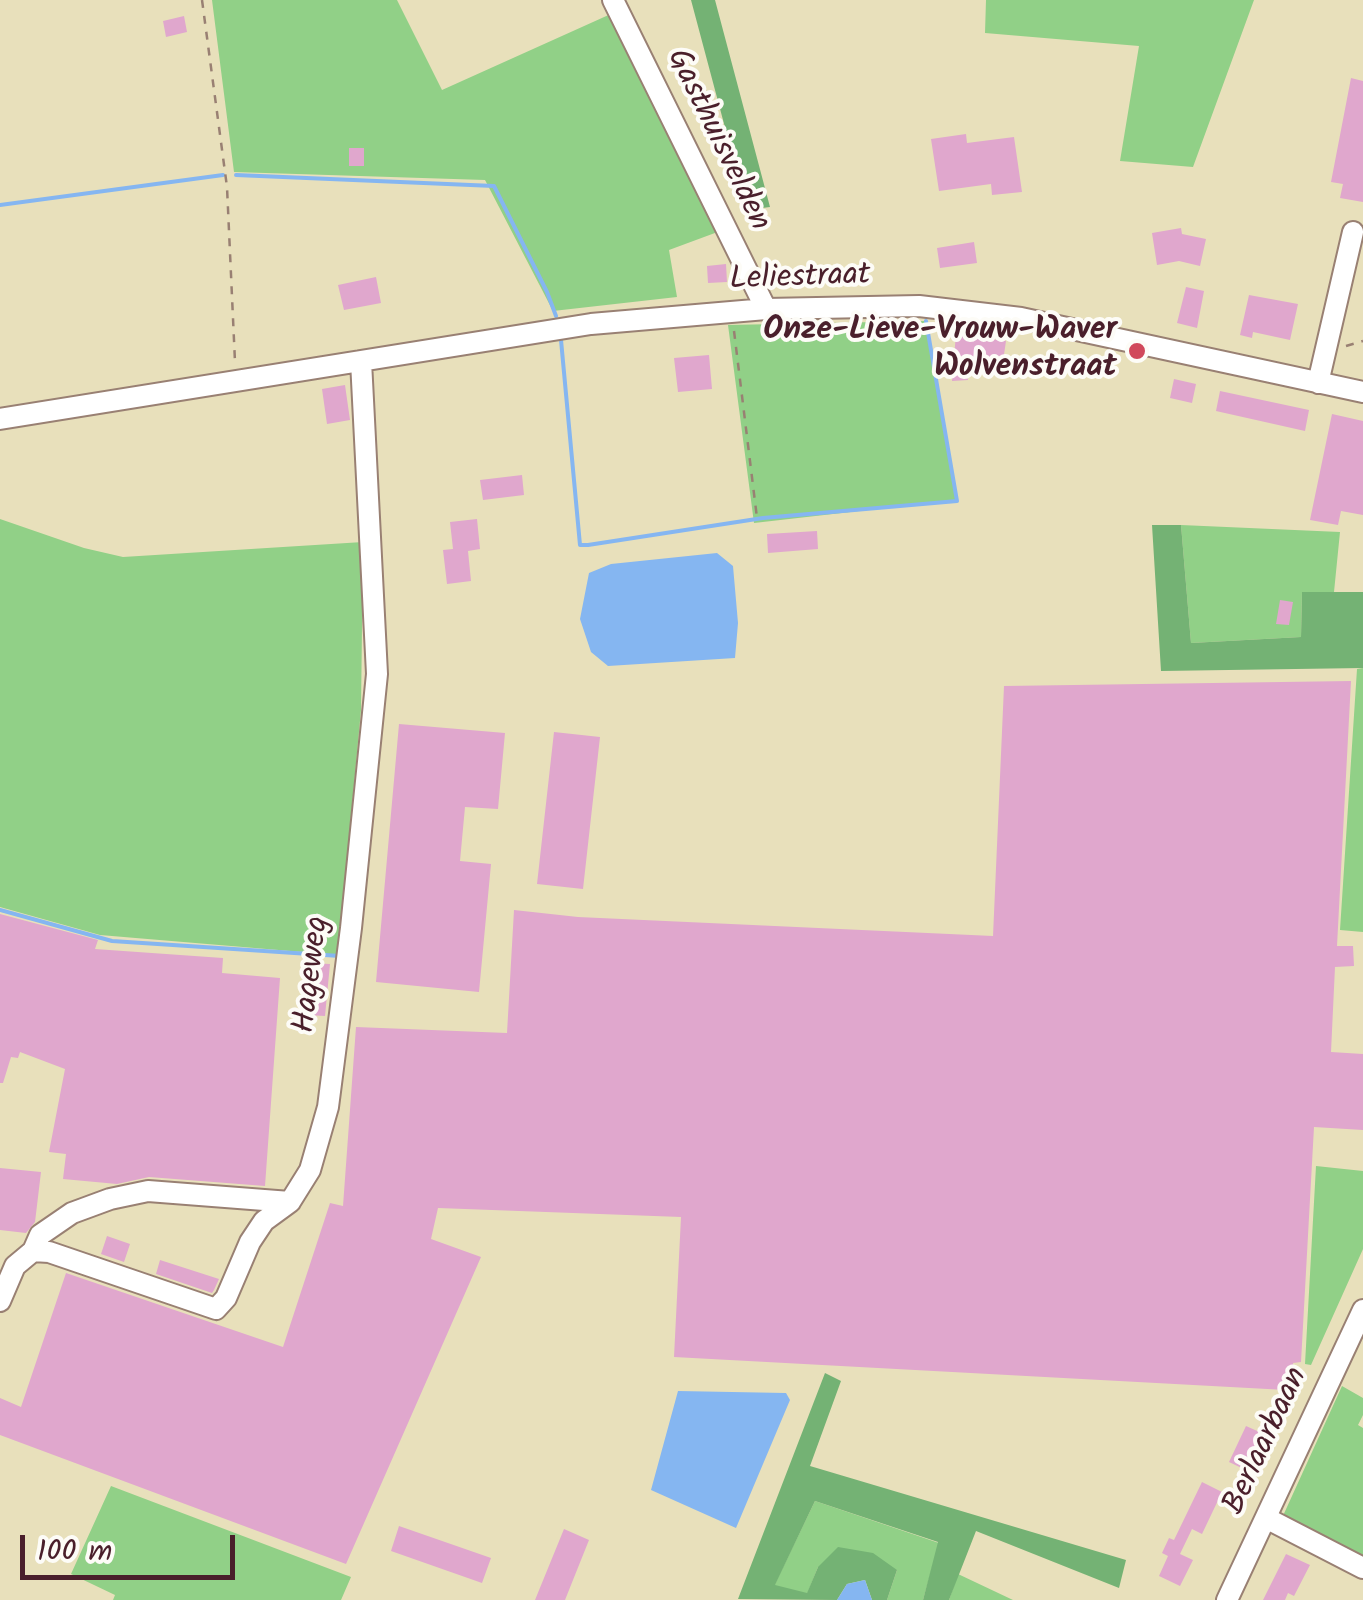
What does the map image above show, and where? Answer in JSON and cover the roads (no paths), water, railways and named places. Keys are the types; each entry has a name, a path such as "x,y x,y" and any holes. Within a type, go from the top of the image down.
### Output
{"street":[{"name":"Gasthuisvelden","path":"613,0 766,309"},
{"path":"1318,383 1353,232"},
{"name":"Leliestraat","path":"0,418 591,324 766,309 919,306 1021,318 1363,392"},
{"name":"Hageweg","path":"33,1251 48,1252 216,1309 226,1298 250,1242 264,1221 290,1202 310,1170 328,1106 377,674 361,361"},
{"path":"0,1301 16,1266 33,1251 40,1235 72,1213 110,1199 148,1191 290,1202"},
{"name":"Berlaarbaan","path":"1227,1600 1363,1310"},
{"path":"1266,1518 1363,1568"}],"water":[{"path":"717,553 733,566 738,623 735,658 608,666 591,652 580,619 589,573 611,564"},
{"path":"678,1391 786,1393 790,1400 736,1528 651,1490"},
{"path":"865,1580 872,1600 837,1600 847,1584"}],"waterway":[{"path":"0,205 223,175"},
{"path":"236,175 494,186 556,316"},
{"path":"561,340 580,545 588,545 763,518 957,501 926,321"},
{"path":"0,910 112,941 340,956"}],"place":[{"name":"Onze-Lieve-Vrouw-Waver Wolvenstraat","path":"1137,351"}]}
